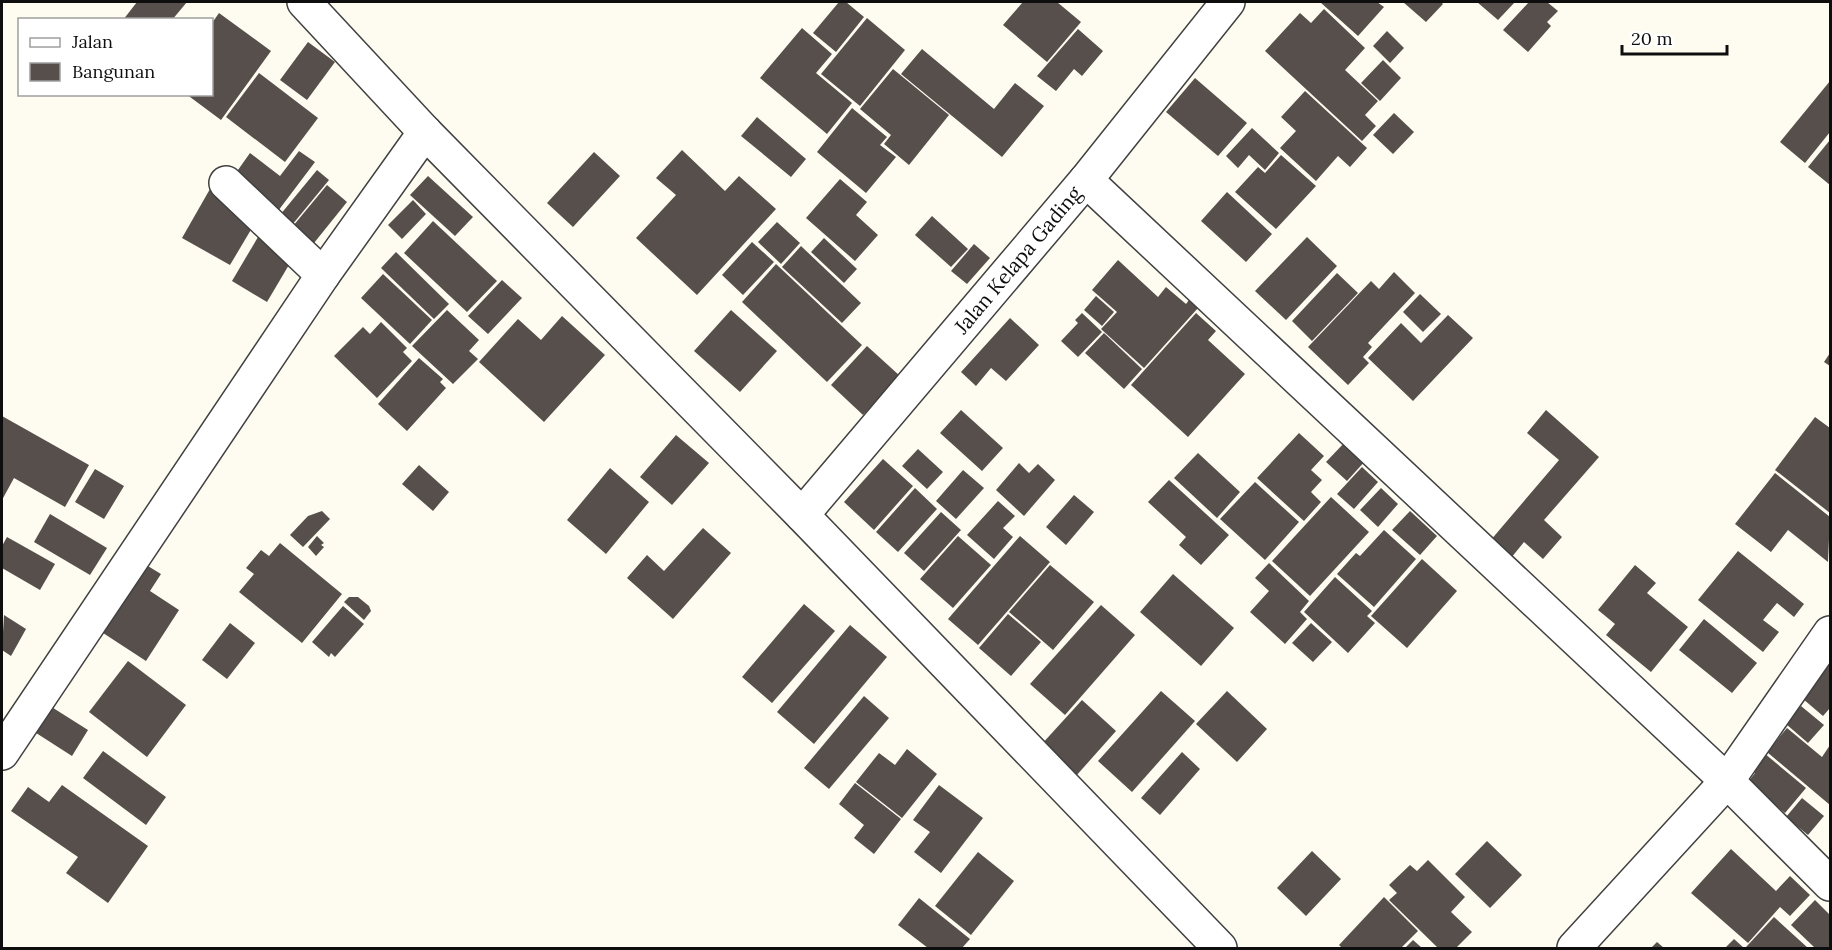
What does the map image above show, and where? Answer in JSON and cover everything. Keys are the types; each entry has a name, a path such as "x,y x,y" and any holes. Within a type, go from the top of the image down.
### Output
{"street":[{"path":"304,2 425,132 802,515 1220,948"},
{"name":"Jalan Kelapa Gading","path":"802,515 1086,180 1228,2"},
{"path":"2,753 323,274 425,132"},
{"path":"1086,180 1727,781 1830,884"},
{"path":"226,183 323,274"},
{"path":"1574,948 1727,781 1830,633"}],"building":[{"path":"137,2 187,2 174,18 125,18"},
{"path":"839,2 846,2 864,17 836,52 813,33"},
{"path":"1023,2 1057,2 1081,22 1047,62 1003,25"},
{"path":"1320,2 1377,2 1384,7 1358,36"},
{"path":"1403,2 1441,2 1443,4 1426,22"},
{"path":"1477,2 1515,2 1498,20"},
{"path":"1529,2 1547,2 1558,11 1547,22 1551,26 1528,52 1503,30"},
{"path":"1324,9 1365,48 1345,70 1378,101 1365,115 1376,126 1362,141 1265,51 1300,13 1311,23"},
{"path":"219,13 271,51 221,120 189,96 213,96 213,22"},
{"path":"867,18 905,50 860,106 821,74"},
{"path":"802,28 832,54 816,73 852,103 827,134 760,78"},
{"path":"1078,29 1103,51 1082,76 1074,69 1056,91 1037,76"},
{"path":"1387,31 1404,48 1390,63 1373,46"},
{"path":"308,42 335,62 307,100 280,80"},
{"path":"922,49 994,109 1015,83 1044,106 1002,157 901,74"},
{"path":"1383,60 1401,78 1380,101 1361,83"},
{"path":"893,69 949,115 909,165 884,144 891,135 860,109"},
{"path":"259,73 318,118 285,162 226,117"},
{"path":"1195,78 1247,123 1218,156 1166,112"},
{"path":"1830,81 1830,132 1805,163 1780,142"},
{"path":"1305,91 1367,148 1350,167 1338,156 1316,181 1280,148 1296,131 1281,117"},
{"path":"852,108 887,137 880,145 896,157 866,193 817,152"},
{"path":"1394,113 1414,132 1393,154 1373,135"},
{"path":"757,117 806,159 791,177 741,136"},
{"path":"1252,128 1279,153 1265,170 1249,155 1238,168 1226,156"},
{"path":"1830,140 1830,185 1808,167"},
{"path":"682,150 725,191 739,176 776,209 697,295 636,238 676,195 656,178"},
{"path":"299,151 315,162 278,211 233,177 250,153 280,176"},
{"path":"594,152 620,176 573,227 547,203"},
{"path":"1281,155 1316,186 1276,229 1235,192 1258,167 1265,173"},
{"path":"317,170 329,180 292,225 280,215"},
{"path":"428,176 473,217 455,236 410,195"},
{"path":"840,179 867,202 856,215 878,235 855,261 806,218"},
{"path":"327,185 347,202 314,243 293,226"},
{"path":"210,189 258,218 230,265 182,238"},
{"path":"1227,192 1272,234 1246,262 1201,221"},
{"path":"413,200 426,214 402,239 388,225"},
{"path":"932,216 968,249 951,267 915,235"},
{"path":"433,221 497,281 467,312 404,253"},
{"path":"777,222 800,243 781,264 758,242"},
{"path":"258,237 293,258 267,302 232,281"},
{"path":"1307,237 1337,266 1286,320 1255,291"},
{"path":"824,238 857,269 844,283 811,252"},
{"path":"752,242 774,262 743,295 722,275"},
{"path":"974,244 990,258 967,284 951,271"},
{"path":"801,246 861,303 842,323 782,267"},
{"path":"396,252 449,304 434,319 381,268"},
{"path":"1118,260 1158,297 1166,287 1186,304 1189,300 1198,308 1144,368 1101,329 1117,312 1092,290"},
{"path":"776,264 862,345 827,382 742,302"},
{"path":"1394,272 1415,293 1368,343 1372,347 1363,357 1369,363 1348,385 1308,347 1371,281 1379,289"},
{"path":"1337,273 1358,293 1312,341 1292,321"},
{"path":"383,274 432,320 410,344 361,298"},
{"path":"502,280 522,298 488,334 468,316"},
{"path":"1420,294 1441,314 1423,332 1403,312"},
{"path":"1096,296 1114,312 1102,326 1084,310"},
{"path":"447,310 479,340 469,351 478,359 453,384 412,346"},
{"path":"731,310 777,351 740,392 694,351"},
{"path":"1082,313 1102,332 1078,357 1061,341 1078,323 1075,320"},
{"path":"1196,313 1216,331 1208,340 1245,374 1188,437 1131,385"},
{"path":"1448,315 1473,338 1413,401 1368,358 1401,323 1421,343"},
{"path":"562,316 605,355 544,422 479,362 518,319 541,340"},
{"path":"1010,318 1039,345 1006,381 991,368 976,386 961,372"},
{"path":"381,322 407,348 403,352 412,361 377,398 334,356 363,327 370,334"},
{"path":"1104,333 1142,369 1124,389 1085,353"},
{"path":"867,346 900,376 863,415 831,385"},
{"path":"1830,353 1830,366 1824,362"},
{"path":"419,358 443,379 440,382 446,388 407,431 378,404"},
{"path":"961,410 1003,448 982,471 940,433"},
{"path":"1546,410 1599,457 1544,520 1562,537 1543,559 1524,542 1511,558 1490,541 1559,460 1527,433"},
{"path":"2,416 89,465 65,507 14,478 2,500"},
{"path":"1815,417 1830,428 1830,513 1775,470"},
{"path":"1299,433 1324,456 1311,470 1322,480 1311,492 1321,502 1304,521 1257,478"},
{"path":"676,435 709,463 672,505 640,477"},
{"path":"1346,441 1366,460 1347,481 1326,462"},
{"path":"918,449 943,472 927,489 902,466"},
{"path":"1198,453 1240,492 1217,518 1174,478"},
{"path":"883,459 913,486 874,530 844,502"},
{"path":"1019,463 1029,473 1038,464 1055,480 1024,516 996,490"},
{"path":"419,465 449,492 433,511 402,484"},
{"path":"1362,467 1378,482 1354,509 1337,494"},
{"path":"610,468 649,502 606,554 567,520"},
{"path":"95,469 124,486 104,519 75,502"},
{"path":"963,470 984,488 956,519 936,501"},
{"path":"1775,473 1830,517 1828,562 1788,530 1771,552 1735,524"},
{"path":"1169,480 1229,535 1201,565 1179,545 1186,537 1148,502"},
{"path":"1255,482 1299,522 1265,560 1220,519"},
{"path":"915,488 937,509 898,552 876,532"},
{"path":"1381,488 1398,504 1378,527 1360,510"},
{"path":"1074,495 1094,512 1066,545 1046,527"},
{"path":"1331,497 1369,532 1310,596 1272,561"},
{"path":"998,501 1015,516 1003,528 1013,537 994,559 967,535"},
{"path":"322,511 330,519 303,547 290,535 308,516"},
{"path":"1410,511 1437,536 1420,555 1392,530"},
{"path":"941,512 961,530 924,571 904,553"},
{"path":"50,514 107,548 90,575 34,542"},
{"path":"703,528 731,553 673,619 627,578 647,555 664,571"},
{"path":"1384,530 1416,559 1374,607 1337,574 1356,553 1360,556"},
{"path":"317,536 324,543 321,545 324,547 316,556 308,547"},
{"path":"958,536 991,565 953,608 920,579"},
{"path":"1020,536 1050,562 978,645 948,619"},
{"path":"7,537 55,564 40,590 2,568 2,546"},
{"path":"280,543 342,594 302,643 239,592 254,574 246,568 261,550 269,556"},
{"path":"1738,551 1804,604 1794,617 1777,603 1763,620 1779,632 1763,652 1698,600"},
{"path":"1422,559 1457,591 1407,648 1371,616"},
{"path":"143,563 161,574 150,591 179,610 146,661 100,631"},
{"path":"1269,563 1309,601 1300,612 1307,619 1285,644 1250,612 1269,591 1255,578"},
{"path":"1050,565 1094,602 1053,650 1009,612"},
{"path":"1635,565 1656,583 1647,593 1688,627 1651,672 1606,635 1615,624 1598,610"},
{"path":"1173,574 1234,628 1201,666 1140,612"},
{"path":"1335,577 1372,611 1367,616 1375,623 1348,653 1304,612"},
{"path":"349,597 358,597 369,606 371,611 364,620 344,602"},
{"path":"804,604 835,631 772,703 742,677"},
{"path":"1101,605 1135,635 1065,715 1030,684"},
{"path":"343,606 364,624 335,657 331,653 329,657 312,642"},
{"path":"1008,614 1041,642 1011,676 979,648"},
{"path":"4,615 26,629 11,656 2,650"},
{"path":"1704,619 1757,663 1732,693 1679,650"},
{"path":"230,623 255,643 227,679 202,660"},
{"path":"1311,623 1332,642 1313,662 1292,643"},
{"path":"850,625 887,657 814,744 777,712"},
{"path":"1830,652 1830,708 1823,716 1796,693"},
{"path":"128,661 186,705 147,757 89,712"},
{"path":"1161,691 1195,721 1132,792 1098,761"},
{"path":"1227,691 1267,729 1237,762 1196,724"},
{"path":"864,696 889,718 829,789 804,768"},
{"path":"1082,700 1116,731 1076,776 1041,745"},
{"path":"50,706 88,730 72,756 33,731"},
{"path":"1801,706 1824,725 1808,743 1786,724"},
{"path":"1787,728 1822,757 1830,745 1830,805 1767,752"},
{"path":"1758,748 1806,788 1785,813 1748,782 1755,773 1745,764"},
{"path":"907,749 937,774 902,818 856,782 879,753 895,765"},
{"path":"103,751 166,797 146,825 83,778"},
{"path":"1182,752 1200,769 1160,815 1141,798"},
{"path":"855,783 901,819 874,854 854,838 864,825 839,804"},
{"path":"62,785 148,846 108,903 66,873 78,857 11,811 28,787 49,802"},
{"path":"939,785 983,818 941,873 914,852 930,832 913,820"},
{"path":"1802,798 1824,816 1808,835 1786,817"},
{"path":"1487,841 1522,875 1490,908 1455,874"},
{"path":"1731,849 1776,891 1790,876 1810,895 1790,916 1780,907 1748,943 1691,893"},
{"path":"1312,851 1341,879 1306,916 1277,888"},
{"path":"978,852 1014,881 971,935 935,906"},
{"path":"1428,860 1465,897 1451,912 1472,932 1456,948 1438,948 1389,900 1397,893 1389,885 1410,865 1417,871"},
{"path":"1384,897 1418,931 1401,948 1342,948 1339,945"},
{"path":"919,898 970,939 962,948 928,948 898,925"},
{"path":"1815,900 1830,915 1830,948 1815,948 1791,925"},
{"path":"1774,917 1808,948 1746,947"},
{"path":"1734,939 1744,948 1725,948"},
{"path":"1413,940 1422,948 1405,948"},
{"path":"1657,942 1664,948 1651,948"}]}
